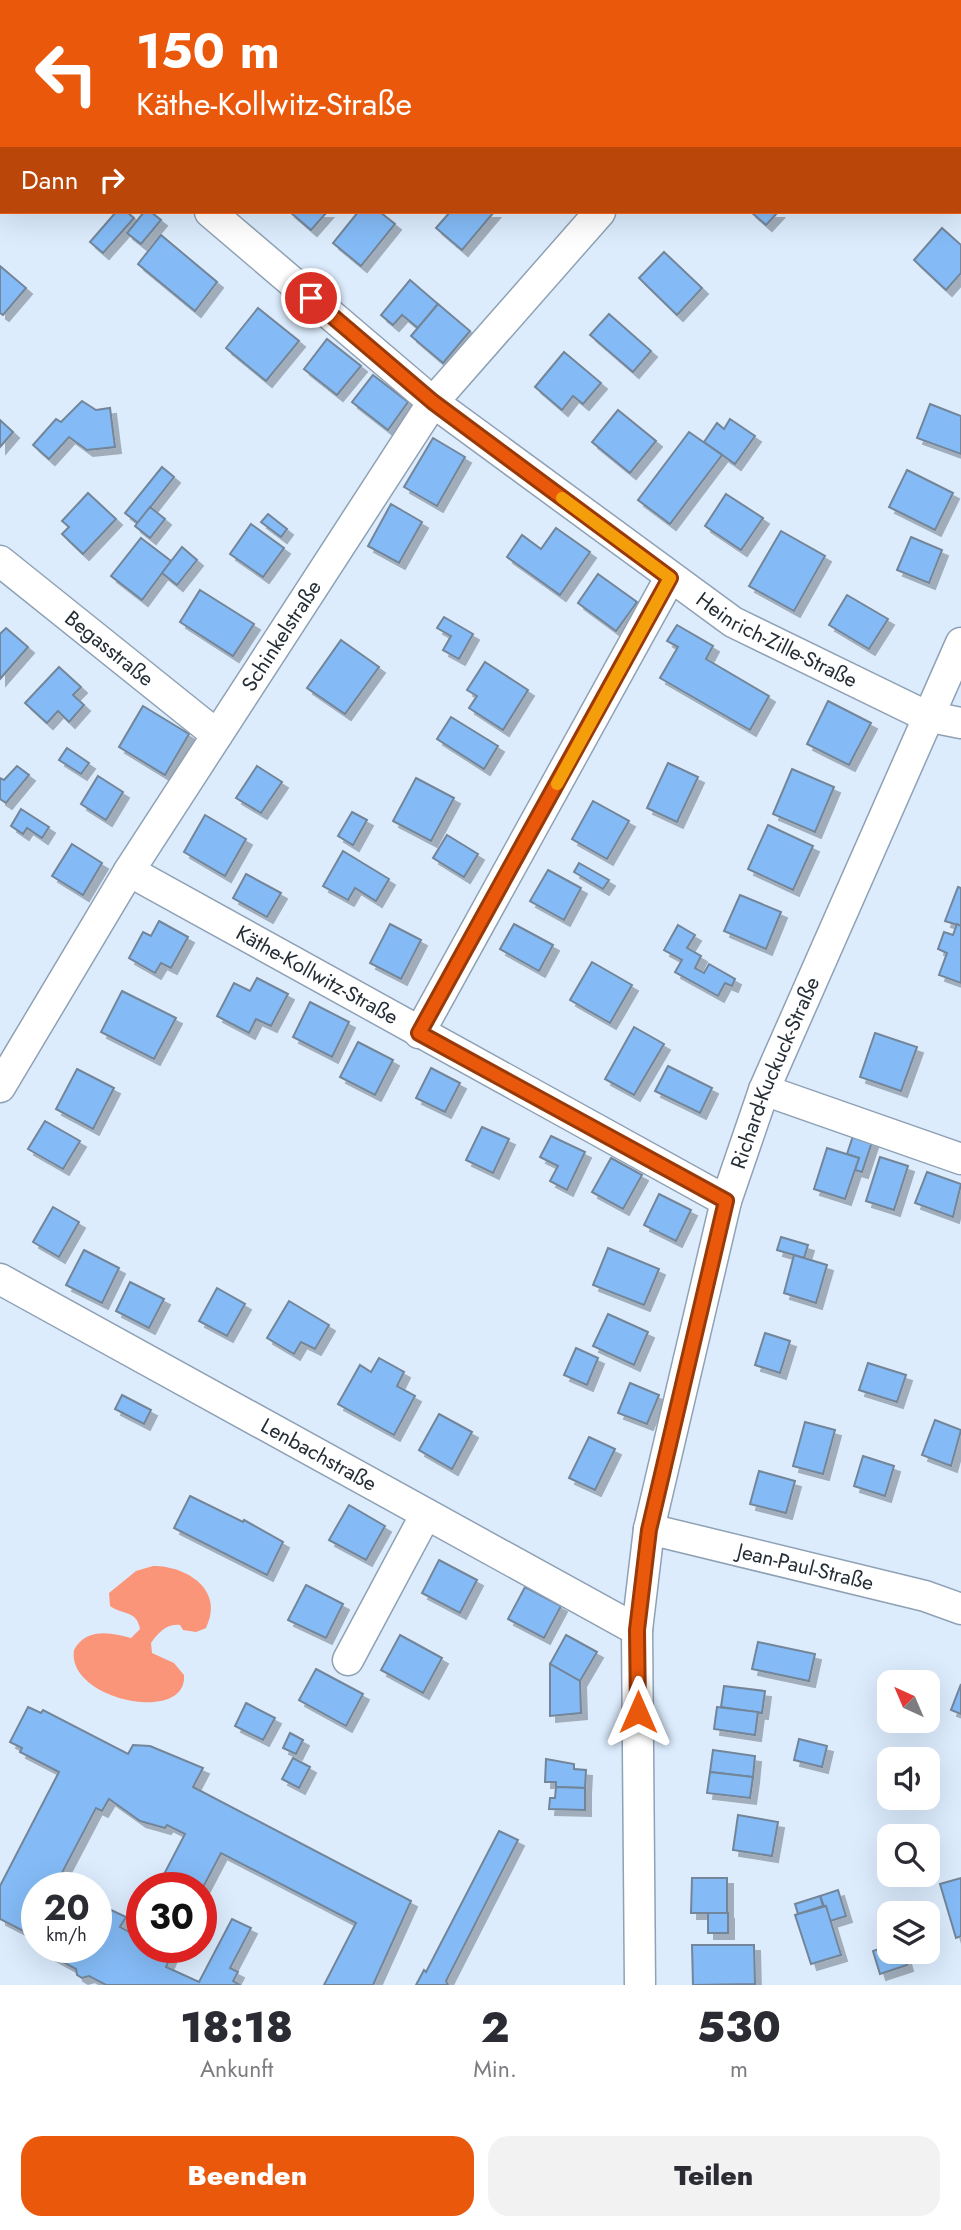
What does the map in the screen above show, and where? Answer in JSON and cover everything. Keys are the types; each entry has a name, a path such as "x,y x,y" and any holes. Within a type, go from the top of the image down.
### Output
{"street":[{"name":"Heinrich-Zille-Straße","path":"212,214 433,402 733,622 926,716 961,723"},
{"name":"Schinkelstraße","path":"0,1087 129,871 433,402 598,214"},
{"name":"Begasstraße","path":"0,561 217,735"},
{"path":"419,1033 670,578"},
{"name":"Richard-Kuckuck-Straße","path":"640,1985 637,1630 649,1530 726,1201 764,1090 926,716 961,643"},
{"name":"Käthe-Kollwitz-Straße","path":"129,871 726,1201"},
{"path":"764,1090 961,1159"},
{"name":"Lenbachstraße","path":"0,1279 637,1630"},
{"path":"348,1660 426,1514"},
{"name":"Jean-Paul-Straße","path":"649,1530 925,1596 961,1609"}],"shaded area":[{"path":"153,1566 178,1570 199,1583 211,1602 211,1614 206,1628 196,1632 183,1630 180,1625 167,1627 151,1643 152,1653 174,1663 184,1675 180,1690 167,1699 149,1702 128,1700 106,1693 88,1682 77,1667 74,1650 85,1638 92,1635 107,1633 131,1638 140,1629 136,1619 110,1606 109,1593 136,1571"}],"building":[{"path":"114,214 129,214 134,218 103,253 90,242"},
{"path":"142,214 154,214 161,220 141,244 127,233"},
{"path":"292,214 325,214 311,230"},
{"path":"356,214 382,214 395,224 361,266 333,243"},
{"path":"448,214 492,214 462,250 436,228"},
{"path":"753,214 776,214 766,225"},
{"path":"942,228 961,245 961,273 946,290 914,260"},
{"path":"161,235 217,282 195,311 138,264"},
{"path":"664,252 702,288 677,315 639,278"},
{"path":"0,266 26,288 3,315 0,313"},
{"path":"410,280 438,304 418,328 402,315 393,325 381,315"},
{"path":"438,304 470,331 443,363 411,336"},
{"path":"258,308 299,341 266,381 226,348"},
{"path":"609,314 651,351 633,372 590,335"},
{"path":"327,339 361,366 337,395 304,369"},
{"path":"564,352 601,383 583,404 573,396 562,410 535,387"},
{"path":"373,375 408,402 388,430 352,402"},
{"path":"82,401 96,410 110,408 115,447 87,450 69,437 49,459 33,445 56,419 61,422"},
{"path":"930,404 961,416 961,454 917,438"},
{"path":"618,410 656,441 630,473 592,442"},
{"path":"730,419 755,436 735,464 704,442 717,423 724,429"},
{"path":"0,420 13,432 0,447"},
{"path":"689,432 722,455 670,524 638,500"},
{"path":"433,438 465,457 437,506 404,487"},
{"path":"162,467 174,477 138,523 125,513"},
{"path":"907,470 953,493 935,530 889,507"},
{"path":"88,493 116,519 83,554 62,534 69,527 62,521"},
{"path":"726,494 763,518 741,550 705,526"},
{"path":"391,504 422,522 399,563 368,546"},
{"path":"150,507 165,519 150,538 135,526"},
{"path":"268,514 287,529 281,537 261,522"},
{"path":"251,524 284,548 263,577 230,554"},
{"path":"556,528 590,552 560,595 507,557 522,535 541,549"},
{"path":"781,531 825,556 794,611 749,586"},
{"path":"911,537 942,550 929,583 897,570"},
{"path":"141,538 171,561 142,600 111,576"},
{"path":"182,547 197,560 177,585 162,573"},
{"path":"598,574 637,602 616,631 578,603"},
{"path":"200,590 254,624 233,656 180,622"},
{"path":"847,595 888,619 869,649 829,625"},
{"path":"444,617 473,634 459,659 443,650 451,636 437,628"},
{"path":"677,625 713,646 706,659 769,696 750,730 660,678 678,647 667,641"},
{"path":"6,628 28,647 0,679 0,634"},
{"path":"341,640 379,667 345,714 307,688"},
{"path":"485,662 528,690 503,730 469,708 477,696 467,690"},
{"path":"59,667 81,687 73,695 84,705 69,722 58,711 47,723 25,703"},
{"path":"828,701 871,723 849,765 807,744"},
{"path":"143,706 189,734 165,775 119,747"},
{"path":"451,717 498,746 484,769 437,739"},
{"path":"67,748 89,763 81,774 59,760"},
{"path":"668,763 698,777 677,822 647,808"},
{"path":"17,766 29,775 6,803 0,799 0,778 4,780"},
{"path":"257,766 282,782 261,813 236,798"},
{"path":"792,769 834,787 815,832 773,814"},
{"path":"98,776 123,792 106,820 81,804"},
{"path":"416,778 454,798 431,841 393,821"},
{"path":"593,801 629,821 607,859 572,839"},
{"path":"21,809 49,827 42,838 27,828 23,834 11,826"},
{"path":"352,812 367,820 353,845 338,836"},
{"path":"205,815 246,839 225,876 184,852"},
{"path":"768,825 813,846 793,890 748,869"},
{"path":"447,835 478,854 464,877 433,858"},
{"path":"72,844 102,863 83,895 52,876"},
{"path":"343,851 389,879 376,901 355,888 348,900 323,886"},
{"path":"579,863 609,880 603,889 574,872"},
{"path":"548,870 581,888 564,920 530,901"},
{"path":"246,874 281,893 267,917 233,898"},
{"path":"958,887 961,888 961,926 945,921"},
{"path":"740,895 781,912 766,949 724,931"},
{"path":"159,921 188,937 171,968 161,963 155,973 129,958 143,932 151,936"},
{"path":"390,924 421,940 401,979 370,963"},
{"path":"514,924 553,945 539,971 500,949"},
{"path":"957,924 961,926 961,983 939,975 947,953 938,949 944,932 953,935"},
{"path":"678,925 695,935 687,948 701,956 695,968 704,973 709,964 735,979 732,986 725,983 718,996 675,972 682,960 664,950"},
{"path":"592,962 632,985 610,1023 570,1000"},
{"path":"257,978 288,994 271,1026 256,1019 249,1033 217,1016 234,983 250,991"},
{"path":"122,991 176,1018 154,1059 101,1032"},
{"path":"310,1002 349,1022 332,1057 293,1037"},
{"path":"634,1027 664,1044 634,1095 605,1079"},
{"path":"875,1033 917,1047 901,1091 860,1077"},
{"path":"358,1042 393,1060 375,1095 340,1077"},
{"path":"668,1066 712,1088 700,1113 655,1091"},
{"path":"431,1068 460,1083 445,1112 416,1098"},
{"path":"77,1069 114,1088 93,1129 56,1109"},
{"path":"45,1121 80,1141 63,1169 28,1149"},
{"path":"482,1127 509,1139 493,1173 466,1160"},
{"path":"551,1136 585,1152 567,1190 550,1181 558,1166 540,1157"},
{"path":"853,1136 872,1142 862,1172 855,1170 859,1158 847,1154"},
{"path":"827,1148 859,1158 845,1199 814,1189"},
{"path":"880,1157 908,1166 894,1210 866,1201"},
{"path":"611,1158 642,1175 623,1209 592,1192"},
{"path":"927,1172 961,1184 953,1217 915,1203"},
{"path":"659,1194 691,1210 676,1241 644,1225"},
{"path":"53,1207 79,1222 59,1257 33,1242"},
{"path":"781,1237 808,1245 804,1258 777,1250"},
{"path":"608,1248 659,1269 644,1305 593,1285"},
{"path":"84,1250 119,1268 102,1303 66,1285"},
{"path":"794,1255 827,1265 816,1303 784,1293"},
{"path":"130,1282 164,1299 149,1328 116,1311"},
{"path":"217,1288 245,1304 227,1336 199,1321"},
{"path":"289,1301 329,1325 315,1349 301,1342 294,1354 267,1338"},
{"path":"608,1314 648,1332 634,1365 593,1346"},
{"path":"765,1333 790,1341 780,1373 755,1365"},
{"path":"576,1348 598,1358 587,1385 564,1375"},
{"path":"379,1358 404,1372 397,1386 415,1396 394,1435 338,1404 360,1365 371,1372"},
{"path":"868,1363 906,1375 897,1402 859,1390"},
{"path":"630,1383 659,1395 647,1424 618,1413"},
{"path":"122,1395 151,1410 144,1424 115,1409"},
{"path":"439,1414 472,1432 452,1469 419,1450"},
{"path":"935,1420 961,1430 951,1466 922,1455"},
{"path":"805,1422 835,1430 823,1474 793,1466"},
{"path":"589,1437 615,1449 595,1490 569,1478"},
{"path":"863,1456 894,1466 885,1496 854,1486"},
{"path":"759,1471 795,1481 786,1513 750,1504"},
{"path":"190,1496 243,1522 244,1520 283,1542 267,1575 174,1528"},
{"path":"349,1505 385,1526 366,1560 329,1540"},
{"path":"439,1560 477,1580 460,1613 422,1593"},
{"path":"306,1585 343,1604 326,1638 288,1620"},
{"path":"525,1587 561,1606 544,1638 508,1619"},
{"path":"400,1635 442,1658 423,1693 381,1670"},
{"path":"566,1635 597,1652 580,1681 550,1664"},
{"path":"758,1642 815,1654 809,1681 752,1669"},
{"path":"550,1664 580,1681 581,1713 550,1716"},
{"path":"316,1669 363,1694 346,1726 299,1700"},
{"path":"961,1684 961,1714 951,1710"},
{"path":"724,1686 765,1691 762,1713 721,1707"},
{"path":"246,1703 275,1718 263,1740 235,1726"},
{"path":"28,1707 41,1713 43,1710 128,1754 133,1745 150,1746 203,1768 193,1787 411,1901 373,1985 324,1985 356,1923 221,1853 211,1872 165,1872 185,1834 167,1825 165,1828 140,1821 109,1799 102,1811 96,1808 62,1872 21,1872 21,1930 0,1919 0,1886 59,1772 20,1752 22,1748 10,1742"},
{"path":"717,1707 758,1712 755,1735 714,1729"},
{"path":"290,1733 303,1740 296,1754 283,1748"},
{"path":"799,1739 827,1746 822,1767 794,1760"},
{"path":"713,1750 755,1756 753,1777 710,1772"},
{"path":"293,1758 310,1767 299,1788 282,1779"},
{"path":"546,1759 574,1764 574,1769 586,1770 585,1788 556,1787 556,1782 545,1782"},
{"path":"710,1772 753,1777 750,1798 707,1793"},
{"path":"556,1787 585,1788 585,1810 549,1809 550,1798 555,1798"},
{"path":"738,1815 778,1822 772,1856 733,1850"},
{"path":"499,1831 518,1840 446,1981 448,1985 416,1985 424,1970 426,1972"},
{"path":"692,1878 727,1878 727,1913 691,1913"},
{"path":"961,1878 961,1936 956,1938 940,1884"},
{"path":"838,1890 846,1916 830,1921 820,1896"},
{"path":"820,1896 823,1906 798,1914 795,1904"},
{"path":"826,1906 841,1955 811,1964 795,1915"},
{"path":"112,1910 126,1917 120,1927 126,1930 126,1963 168,1963 166,1967 199,1982 209,1963 217,1963 217,1948 232,1919 251,1928 230,1968 238,1972 233,1981 240,1985 106,1985 89,1976 82,1978 77,1975 76,1969 65,1963 112,1963"},
{"path":"708,1913 728,1913 728,1933 708,1933"},
{"path":"692,1945 754,1945 755,1984 693,1985"},
{"path":"877,1950 877,1964 907,1965 880,1974 873,1951"}],"slow traffic":[{"path":"557,784 670,578 562,498"}],"route":[{"path":"311,298 433,402 670,578 419,1033 726,1201 649,1530 637,1630 638,1712"}]}
